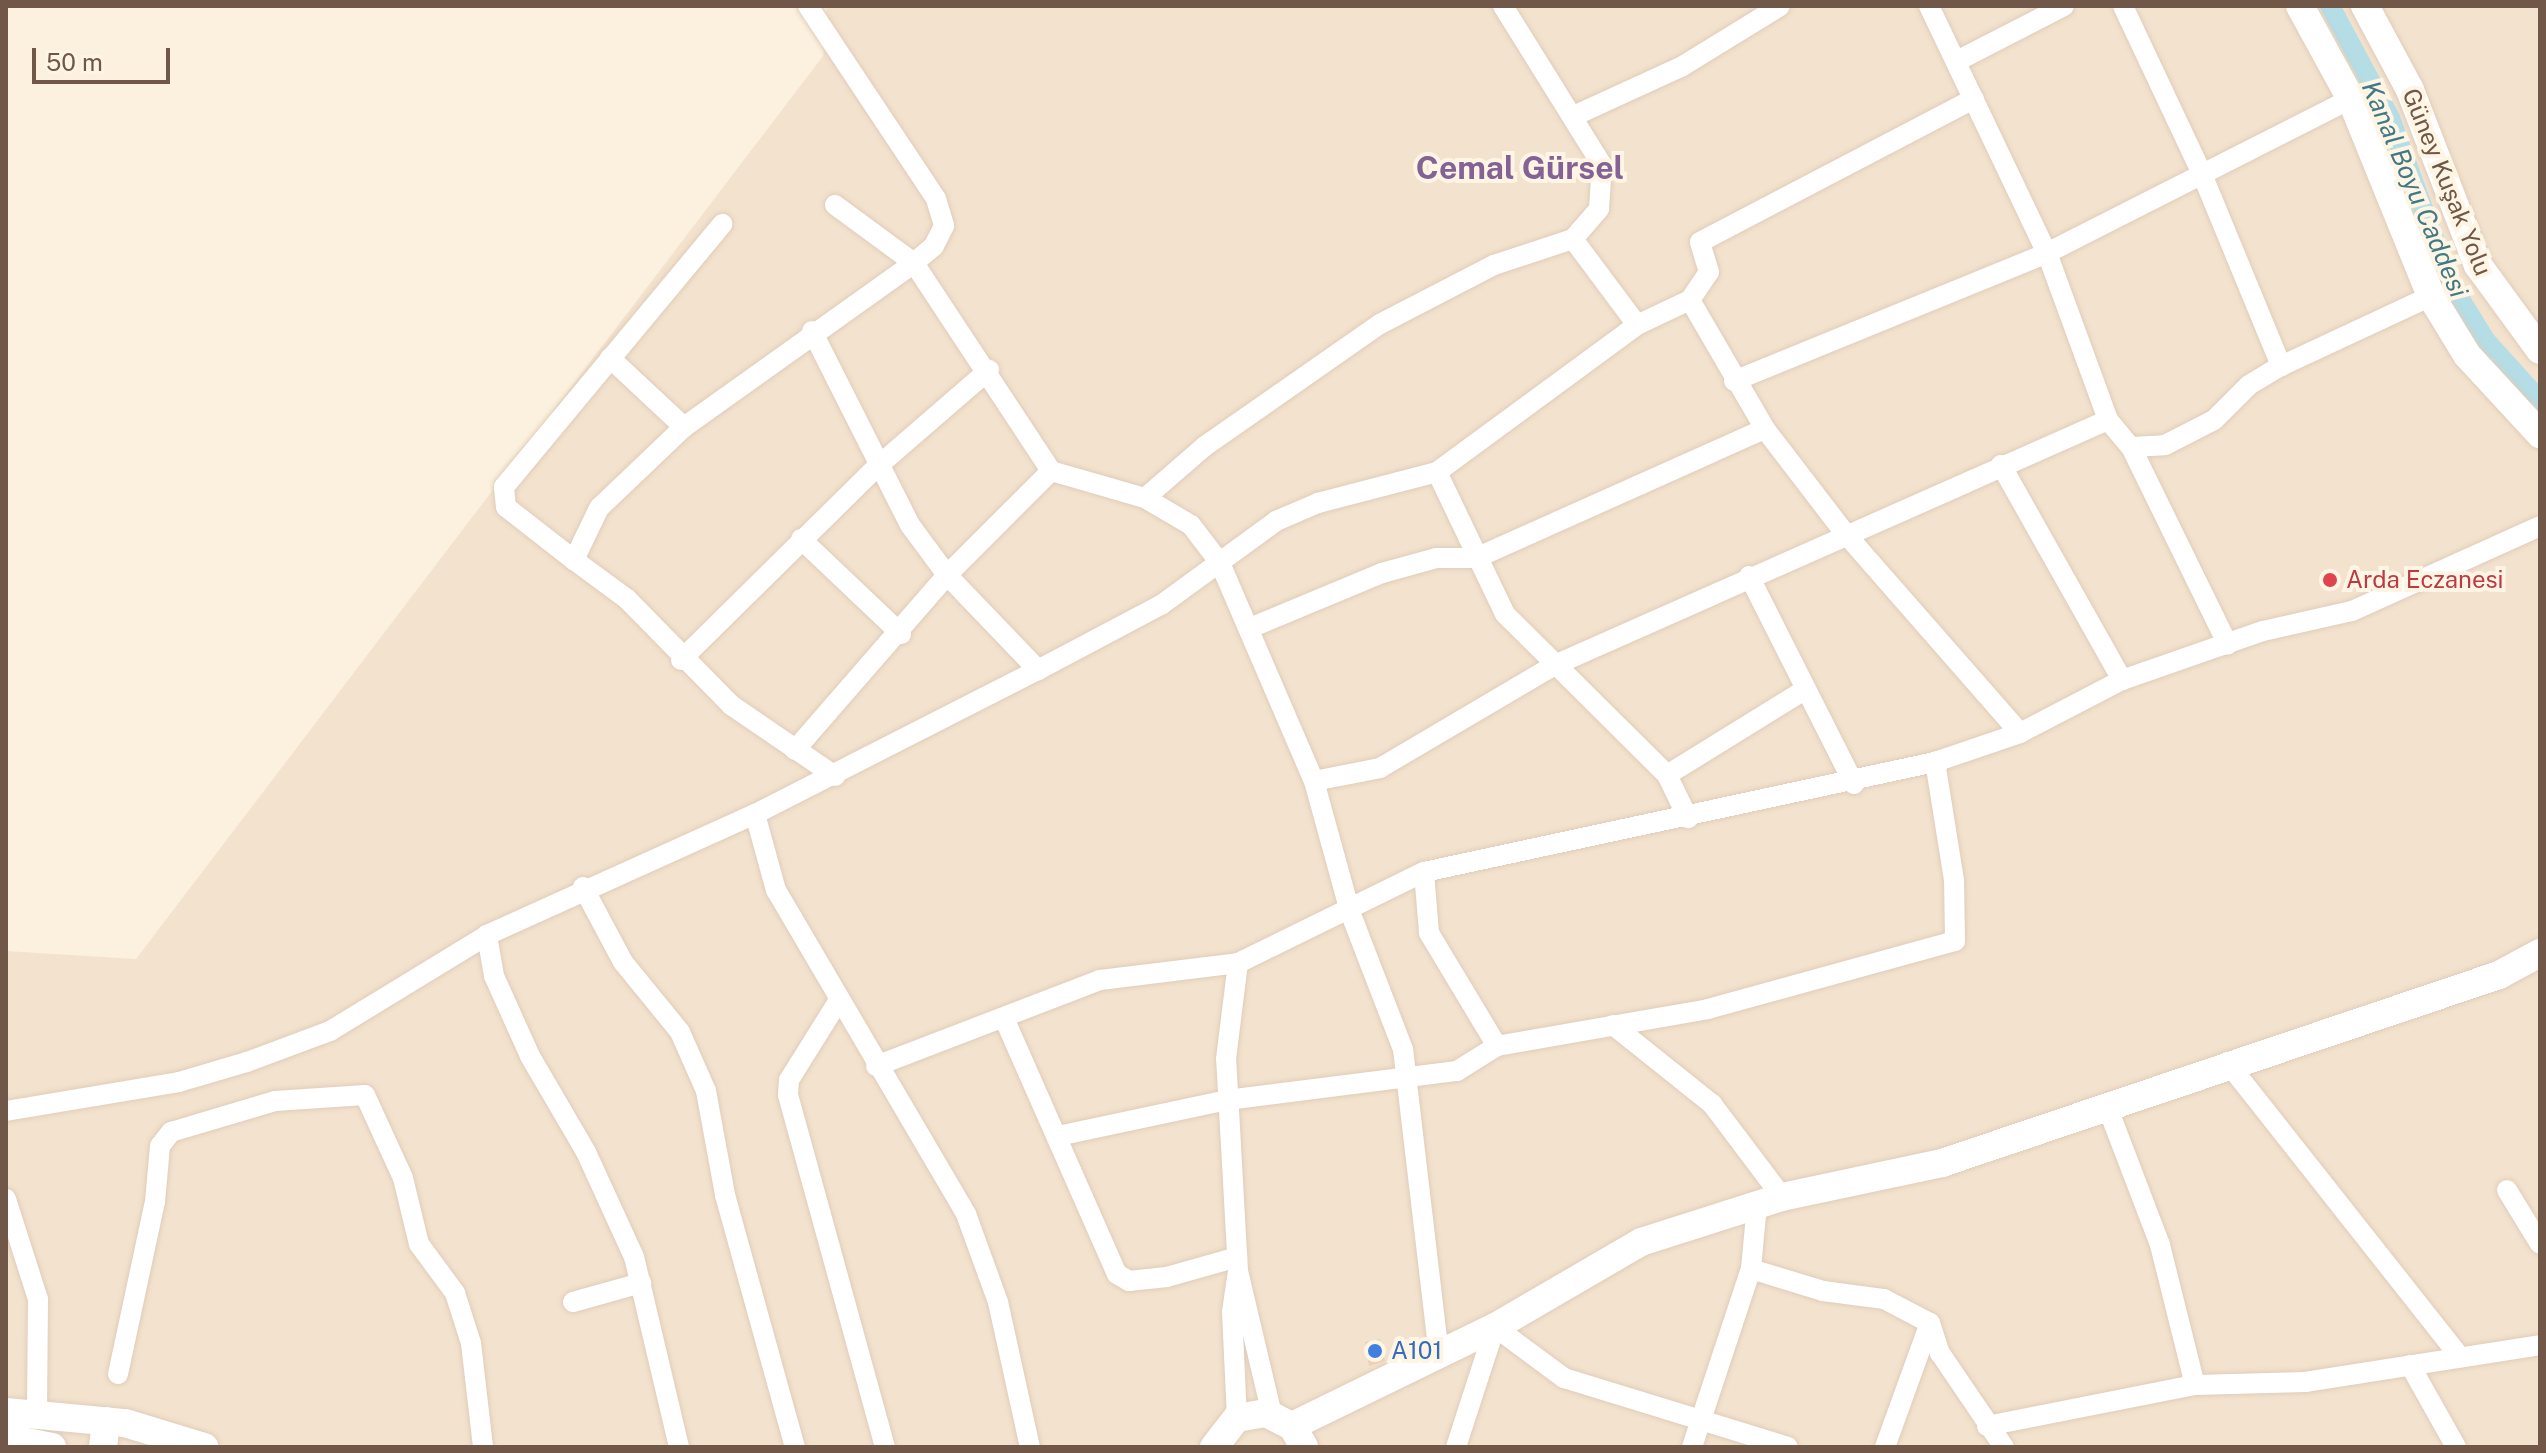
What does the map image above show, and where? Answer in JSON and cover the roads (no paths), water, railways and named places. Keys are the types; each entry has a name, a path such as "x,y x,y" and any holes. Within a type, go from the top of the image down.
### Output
{"main road":[{"path":"2300,6 2351,99 2431,296 2467,355 2540,434"},
{"name":"Güney Kuşak Yolu","path":"2365,6 2410,90 2478,265 2540,350"},
{"path":"1211,1444 1237,1418 1289,1429 1495,1327 1605,1259 1770,1201 1942,1163 2227,1062 2499,975 2540,953"},
{"path":"6,1412 37,1416 104,1434 204,1447"},
{"path":"6,1438 52,1447"}],"street":[{"path":"574,560 599,508 684,427 812,331 914,263 934,246 944,226 936,199 808,6"},
{"path":"1145,498 1205,446 1380,324 1494,265 1573,239 1599,209 1605,189 1602,165 1576,115 1503,6"},
{"path":"1576,115 1681,67 1780,6"},
{"path":"1929,6 2047,253 2108,420 2131,447 2228,645"},
{"path":"1957,61 2064,6"},
{"path":"2123,6 2202,174 2281,366"},
{"path":"6,1111 179,1082 247,1062 330,1031 487,935 583,887 755,814 835,776 1161,605 1276,521 1318,503 1437,472 1637,325 1690,300 1709,272 1700,242 1974,99"},
{"path":"1734,381 2047,253 2351,99"},
{"path":"835,205 914,263 989,370 1051,471 1145,498 1191,525 1220,563 1314,781 1350,912 1408,1077 1439,1354"},
{"path":"722,224 546,430 501,494 506,507 627,599 681,660 795,750 835,776"},
{"path":"1573,239 1637,325"},
{"path":"2131,447 2165,445 2214,420 2249,385 2281,366 2431,296"},
{"path":"1690,300 1734,381 1765,429 1844,532 2020,733"},
{"path":"812,331 878,466 947,575 1038,670"},
{"path":"610,358 684,427"},
{"path":"681,660 878,466 989,370"},
{"path":"1314,781 1380,768 1555,665 1844,532 2108,420"},
{"path":"1250,628 1382,573 1436,558 1476,558 1765,429"},
{"path":"2001,465 2122,680"},
{"path":"795,750 901,634 947,575 1051,471"},
{"path":"1437,472 1505,614 1667,775 1688,818"},
{"path":"876,1066 1100,980 1238,963 1350,912 1424,872 1854,784 1935,762 2020,733 2122,680 2228,645 2352,611 2540,526"},
{"path":"801,539 901,634"},
{"path":"1749,576 1854,784"},
{"path":"1667,775 1806,689"},
{"path":"1058,1136 1227,1100 1457,1071 1497,1046 1708,1009 1955,941 1954,880 1935,762"},
{"path":"755,814 776,890 876,1066 966,1214 998,1302 1030,1447"},
{"path":"1424,872 1429,933 1497,1046"},
{"path":"583,887 623,962 680,1032 706,1091 725,1195 795,1447"},
{"path":"487,935 506,1003 586,1152 641,1283 679,1447"},
{"path":"1237,1418 1232,1312 1237,1264 1227,1100 1226,1018 1238,963"},
{"path":"839,1000 789,1080 788,1095 885,1447"},
{"path":"1004,1018 1117,1274 1129,1281 1237,1264"},
{"path":"1613,1025 1712,1104 1770,1201 1751,1269 1692,1447"},
{"path":"2227,1062 2460,1357"},
{"path":"118,1374 155,1202 160,1146 171,1132 275,1101 324,1093 365,1095 403,1178 419,1244 459,1306 471,1343 483,1447"},
{"path":"2107,1106 2160,1245 2195,1385"},
{"path":"2507,1190 2540,1244"},
{"path":"6,1199 38,1299 37,1416"},
{"path":"1237,1264 1289,1429"},
{"path":"1751,1269 1823,1291 1884,1299 1930,1323 1940,1353 2004,1447"},
{"path":"573,1302 641,1283"},
{"path":"1885,1447 1890,1419 1930,1323"},
{"path":"1456,1447 1495,1327 1564,1378 1788,1447"},
{"path":"1987,1426 2195,1385 2305,1382 2540,1345"},
{"path":"2410,1365 2456,1447"}],"waterway":[{"name":"Kanal Boyu Caddesi","path":"2330,6 2390,118 2450,283 2485,340 2540,401"}],"place":[{"name":"Arda Eczanesi","path":"2330,580"},
{"name":"A101","path":"1375,1351"}],"district":[{"name":"Cemal Gürsel","path":"1520,168"}]}
